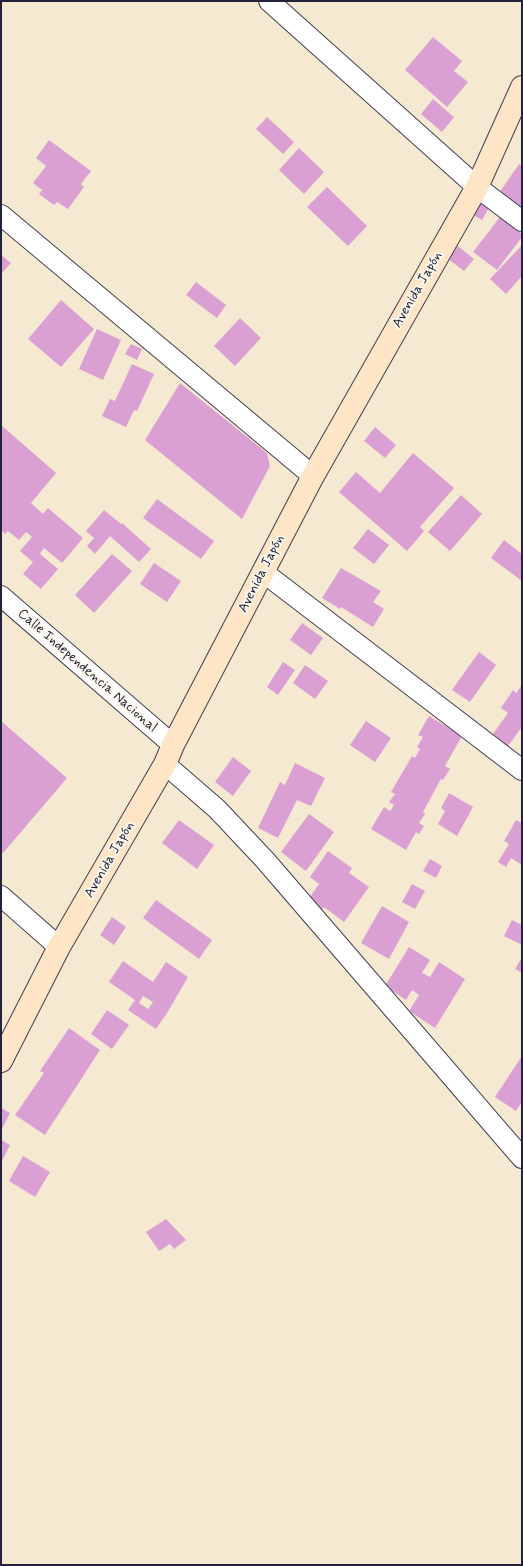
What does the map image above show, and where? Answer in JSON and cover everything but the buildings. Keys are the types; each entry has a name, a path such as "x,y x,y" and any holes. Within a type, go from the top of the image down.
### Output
{"street":[{"path":"269,1 288,8 477,187 522,221"},
{"name":"Avenida Japón","path":"1,1061 60,947 169,754 313,476 477,187 522,87"},
{"path":"1,215 313,476"},
{"path":"263,572 522,770"},
{"name":"Calle Independencia Nacional","path":"1,596 169,754 217,809 265,860 522,1158"},
{"path":"1,896 60,947"}]}
